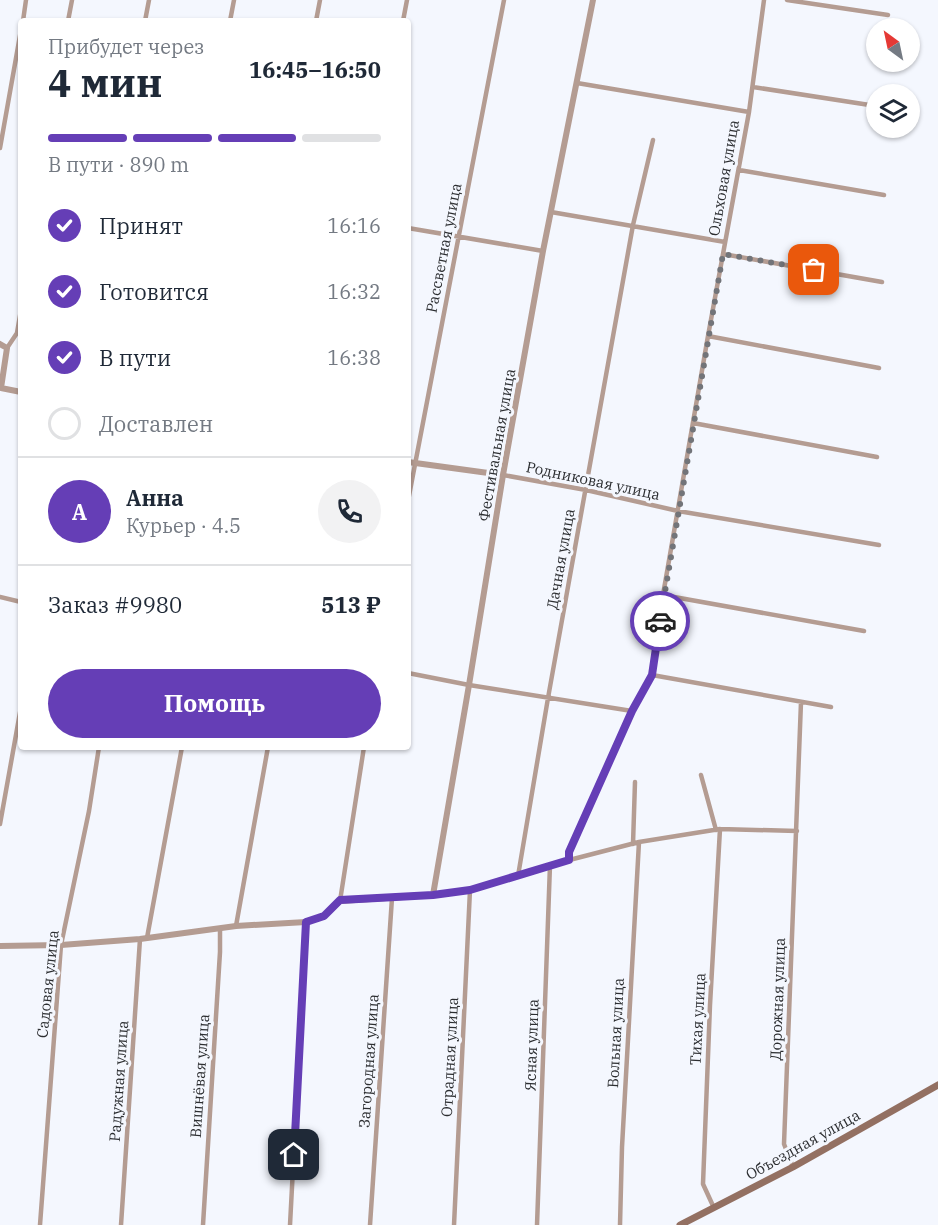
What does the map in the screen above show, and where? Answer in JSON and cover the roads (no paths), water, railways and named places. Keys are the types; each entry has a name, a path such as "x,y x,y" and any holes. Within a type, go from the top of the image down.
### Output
{"main road":[{"name":"Объездная улица","path":"680,1225 793,1167 938,1085"}],"street":[{"path":"23,18 26,0"},
{"path":"69,18 72,0"},
{"path":"146,18 149,0"},
{"path":"231,18 234,0"},
{"path":"317,18 320,0"},
{"path":"404,18 407,0"},
{"name":"Рассветная улица","path":"412,462 504,0"},
{"name":"Фестивальная улица","path":"433,895 543,251 593,0"},
{"name":"Ольховая улица","path":"569,860 569,852 632,711 652,675 663,595 749,112 764,0"},
{"path":"787,0 888,15"},
{"path":"0,148 18,47"},
{"path":"577,83 749,112"},
{"path":"753,87 866,104"},
{"name":"Дачная улица","path":"518,876 633,225 653,140"},
{"path":"738,170 884,195"},
{"path":"551,212 725,242"},
{"path":"411,229 543,251"},
{"path":"723,254 882,282"},
{"path":"18,327 17,333 7,348 0,391 18,393"},
{"path":"708,336 879,368"},
{"path":"0,344 7,348"},
{"path":"693,423 877,457"},
{"name":"Родниковая улица","path":"412,462 503,475 586,490 678,511 879,545"},
{"path":"663,595 864,630"},
{"path":"0,597 18,601"},
{"path":"411,674 632,711"},
{"path":"652,675 831,707"},
{"name":"Дорожная улица","path":"793,1167 784,1144 801,702"},
{"path":"0,824 18,724"},
{"name":"Садовая улица","path":"40,1225 61,945 89,811 99,750"},
{"name":"Радужная улица","path":"121,1225 143,939 181,750"},
{"path":"236,926 267,750"},
{"path":"0,946 61,945 143,939 236,926 306,922 324,916 340,900 364,750"},
{"name":"Тихая улица","path":"701,775 718,829 703,1184 714,1208"},
{"path":"633,844 636,782"},
{"path":"340,900 433,895 470,890 569,860 639,842 718,829 797,831"},
{"name":"Вольная улица","path":"620,1225 622,1147 639,842"},
{"name":"Ясная улица","path":"537,1225 550,866"},
{"name":"Отрадная улица","path":"454,1225 470,890"},
{"name":"Загородная улица","path":"370,1225 392,898"},
{"path":"290,1225 306,922"},
{"name":"Вишнёвая улица","path":"203,1225 220,929"}]}
